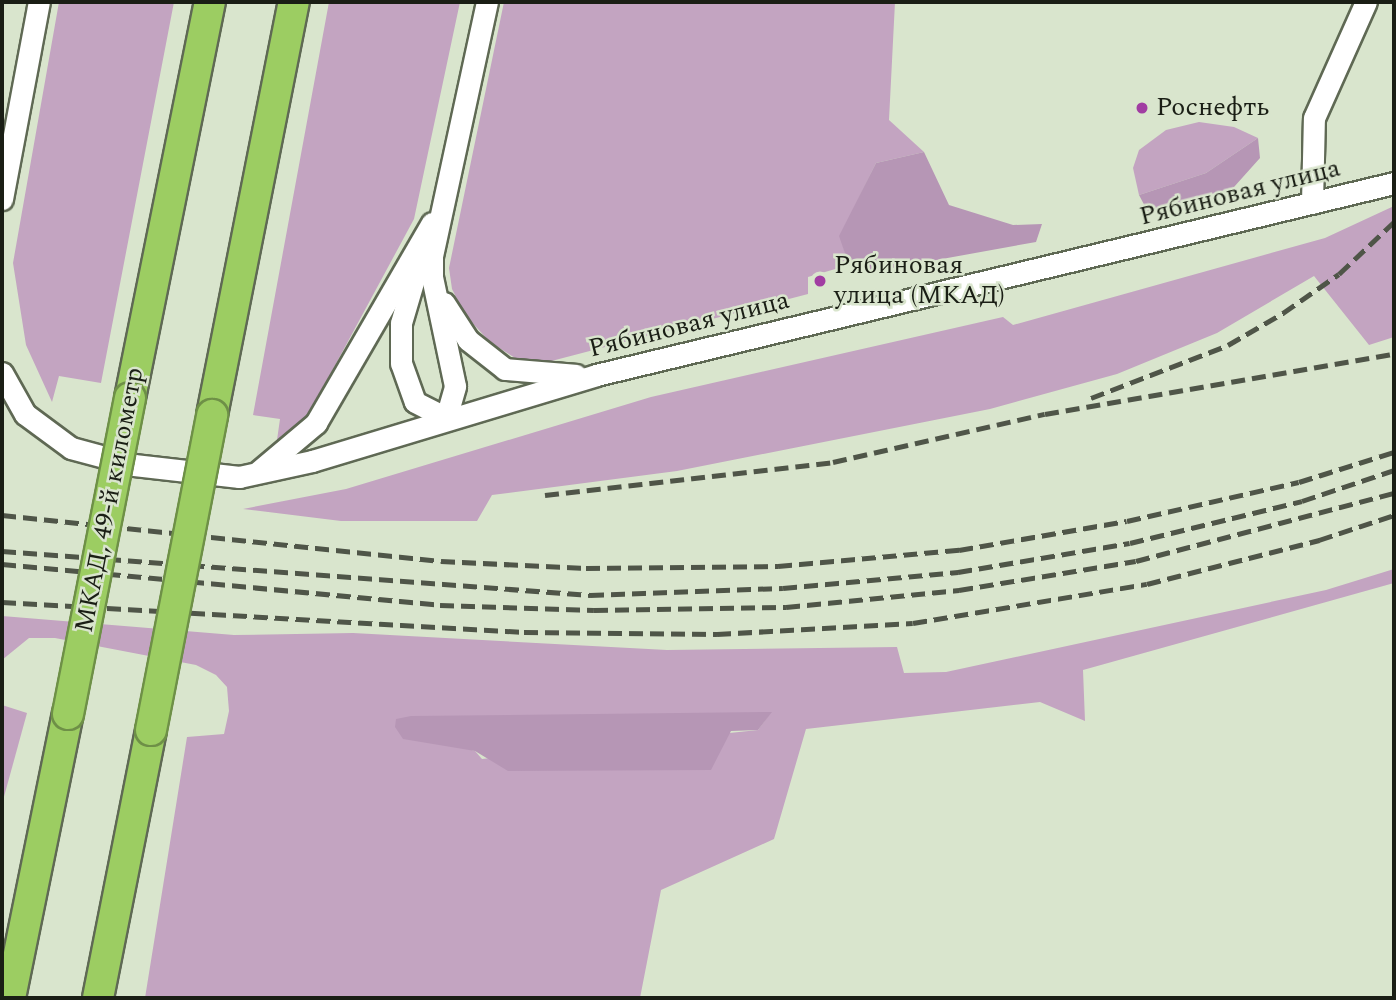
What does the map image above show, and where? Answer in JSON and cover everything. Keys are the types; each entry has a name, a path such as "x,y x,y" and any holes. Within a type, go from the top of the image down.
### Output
{"highway":[{"name":"МКАД, 49-й километр","path":"10,998 210,2"},
{"path":"98,998 295,5"}],"street":[{"path":"2,200 39,2"},
{"path":"1312,203 1314,118 1366,2"},
{"path":"444,194 406,298 399,349 414,400 429,413 446,418 456,386 433,285 432,256 484,7"},
{"name":"Рябиновая улица","path":"2,395 71,448 121,463 211,476 255,474 312,461 446,418 596,376 1394,183"},
{"path":"255,474 316,423 432,223"},
{"path":"433,285 462,334 505,369 530,374 596,376"},
{"path":"2,373 25,414"}],"shaded area":[{"path":"59,2 174,2 101,383 59,376 52,402 26,345 13,263"},
{"path":"329,2 460,2 414,219 305,421 277,440 280,419 253,415"},
{"path":"504,2 895,2 889,120 924,152 876,163 840,236 849,265 808,277 808,294 540,364 520,361 490,342 465,315 452,289 449,268"},
{"path":"1199,122 1234,127 1258,138 1206,173 1139,195 1133,168 1139,150 1166,130"},
{"path":"1258,138 1260,158 1234,187 1149,214 1139,195 1206,173"},
{"path":"924,152 949,205 1013,225 1042,224 1036,242 870,272 849,265 839,236 876,163"},
{"path":"1394,206 1394,337 1369,345 1314,276 1217,333 1117,374 990,409 677,471 492,495 477,521 341,521 243,509 346,489 651,397 1003,317 1013,325 1325,238"},
{"path":"1394,569 1394,583 1083,670 1085,721 1040,702 806,729 774,839 661,890 640,998 145,998 187,737 224,734 229,711 227,687 216,675 196,665 55,638 29,638 2,660 2,616 234,635 353,633 667,650 897,647 904,673 946,672 1326,590","holes":["771,712 758,730 482,759 475,751 444,742"]},
{"path":"2,705 27,713 2,804"},
{"path":"772,712 758,730 731,731 711,770 508,771 475,751 403,739 395,727 396,719 411,716"}],"railway":[{"path":"1091,398 1228,345 1283,313 1339,274 1394,222"},
{"path":"545,495 833,462 1045,414 1394,354"},
{"path":"2,515 441,561 586,568 778,566 959,550 1127,521 1299,482 1394,452"},
{"path":"2,551 590,595 783,588 958,572 1130,543 1302,501 1394,470"},
{"path":"2,564 440,605 594,610 786,607 959,590 1136,561 1394,493"},
{"path":"2,602 524,632 717,634 913,623 1147,584 1319,540 1394,515"}],"place":[{"name":"Роснефть","path":"1142,108"},
{"name":"Рябиновая улица (МКАД)","path":"820,281"}]}
